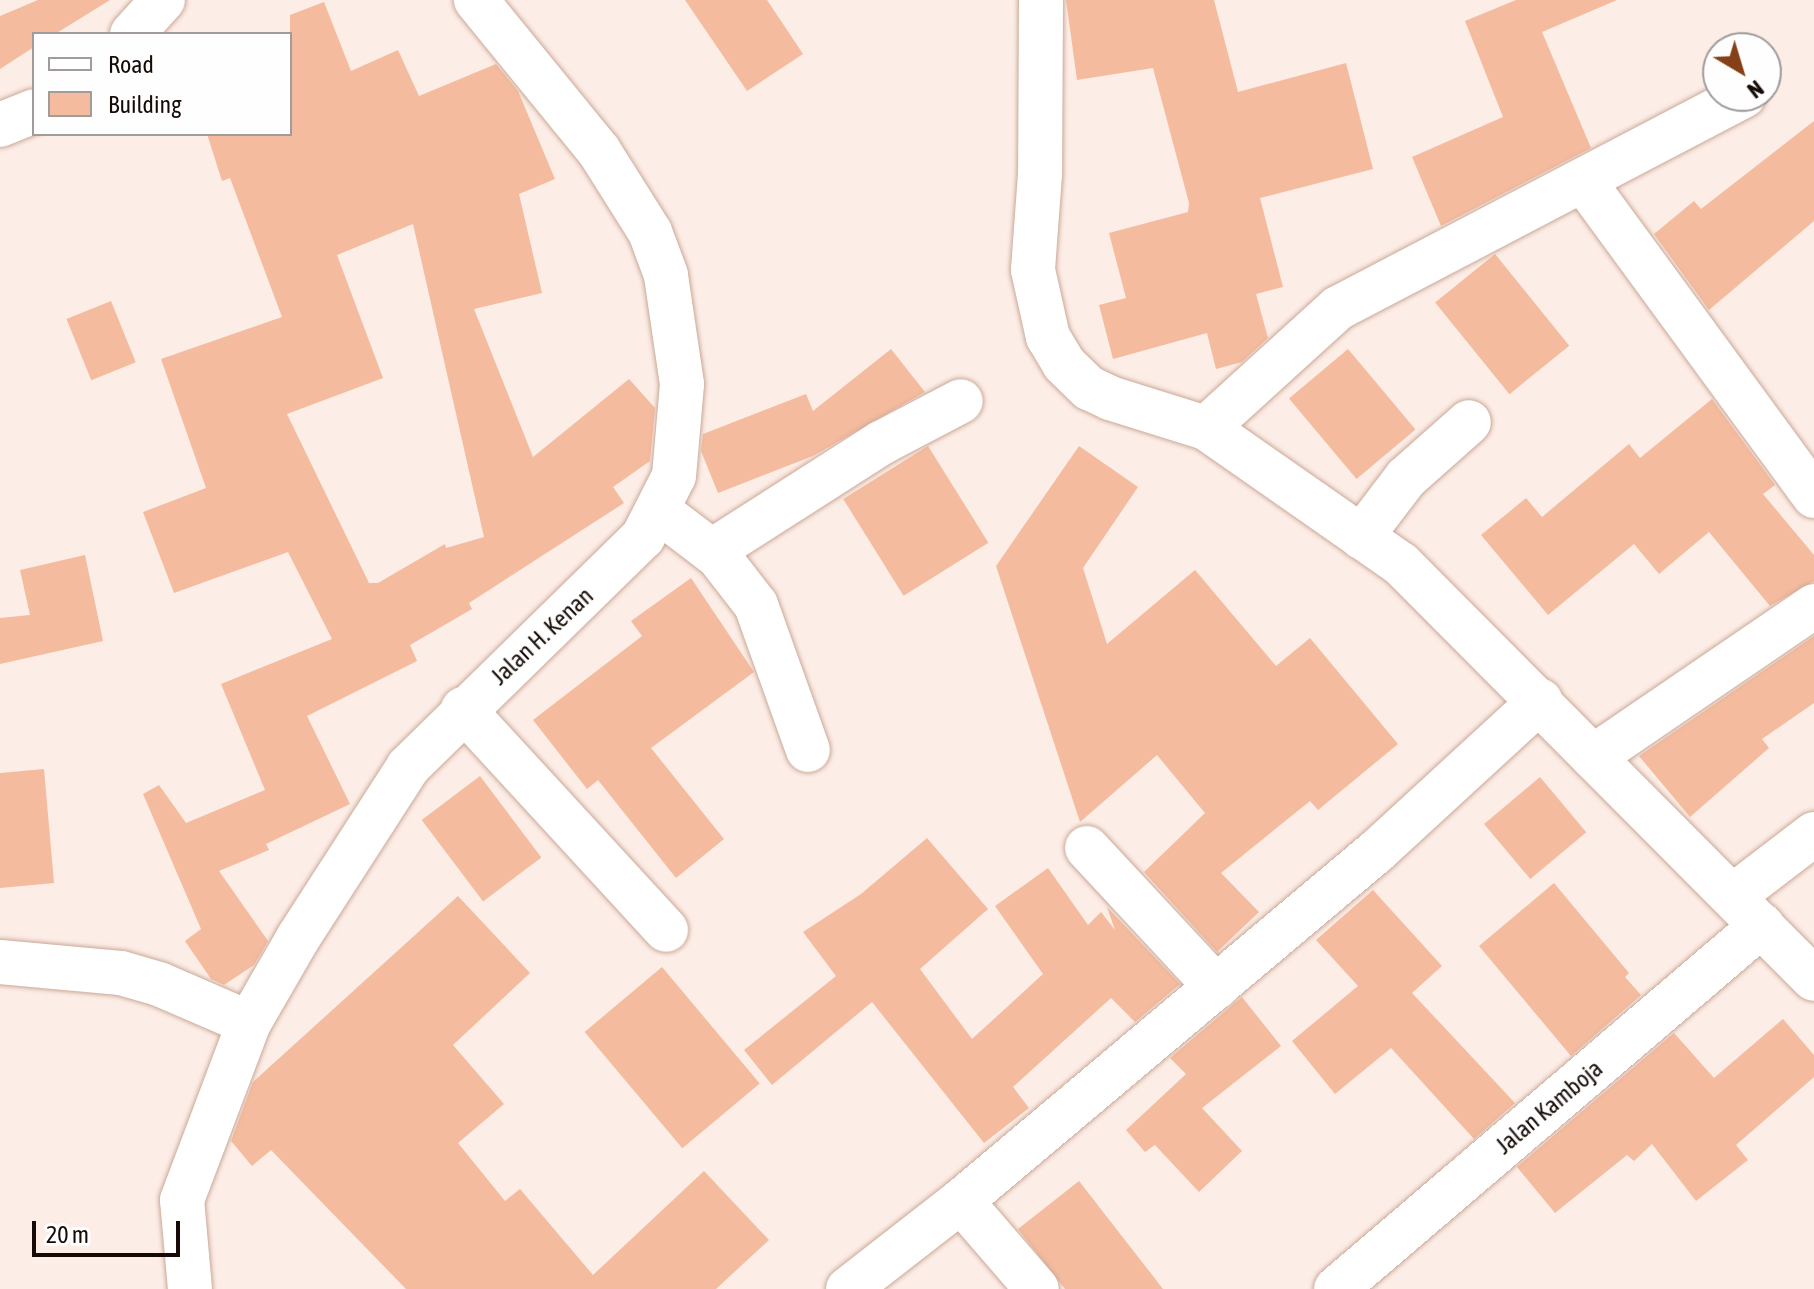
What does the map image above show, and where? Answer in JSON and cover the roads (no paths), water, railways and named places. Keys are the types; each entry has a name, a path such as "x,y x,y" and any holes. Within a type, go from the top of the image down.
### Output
{"street":[{"path":"134,32 163,0"},
{"name":"Jalan H. Kenan","path":"190,1289 182,1200 249,1023 374,815 408,767 463,709 608,575 660,512 674,476 682,384 666,275 650,232 599,151 476,0"},
{"path":"1041,0 1040,174 1033,270 1048,337 1089,388 1206,428 1401,564 1814,979"},
{"path":"0,125 32,112"},
{"path":"1206,428 1338,308 1585,183 1714,112"},
{"path":"1585,183 1814,496"},
{"path":"712,551 881,443 961,401"},
{"path":"1361,537 1406,478 1469,422"},
{"path":"660,512 712,551 756,605 808,750"},
{"path":"1593,757 1814,606"},
{"path":"848,1289 961,1201 1377,851 1540,701"},
{"path":"463,709 666,930"},
{"name":"Jalan Kamboja","path":"1336,1289 1747,911 1814,834"},
{"path":"1087,848 1216,987"},
{"path":"0,962 121,973 159,984 249,1023"},
{"path":"961,1201 1037,1289"}]}
